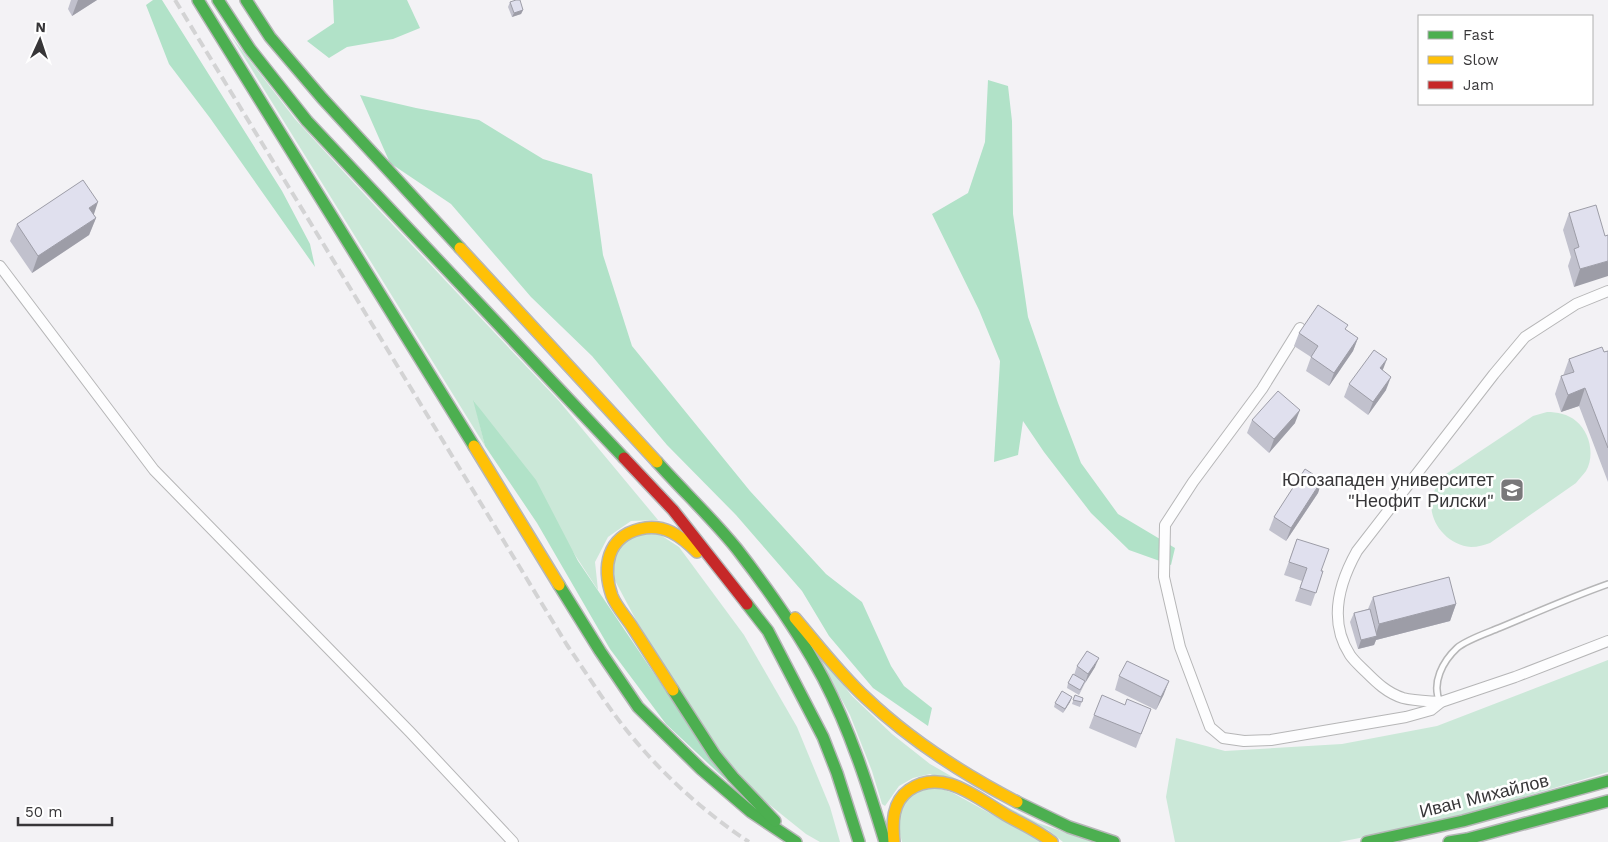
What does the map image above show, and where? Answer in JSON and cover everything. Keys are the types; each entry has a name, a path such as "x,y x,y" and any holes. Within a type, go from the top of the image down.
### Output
{"main road":[{"path":"198,0 596,643 638,707 701,769 750,812 796,842"},
{"path":"218,0 250,49 307,121 673,510 768,630 823,737 837,773 858,842"},
{"path":"246,0 270,37 322,98 736,548 844,676 896,726 957,768 1042,815 1097,838 1114,842"},
{"path":"768,630 692,547 675,533 665,528 641,528 631,531 614,542 607,562 608,584 613,598 715,755 773,819 805,842"},
{"path":"736,548 776,604 816,666 855,751 885,842"},
{"path":"894,842 893,813 898,802 913,786 923,782 935,781 958,787 1052,842"},
{"name":"Иван Михайлов","path":"1367,842 1463,821 1608,781"},
{"name":"Иван Михайлов","path":"1449,842 1608,801"}],"street":[{"path":"0,266 154,470 410,732 513,842"},
{"path":"1440,702 1403,698 1389,692 1351,657 1340,632 1337,616 1337,600 1347,568 1357,551 1494,374 1525,337 1576,304 1608,291"},
{"path":"1300,328 1262,389 1193,482 1165,525 1164,577 1180,647 1210,727 1222,738 1244,741 1271,740 1406,717 1430,710 1440,702 1514,678 1608,641"}],"lane":[{"path":"1440,702 1436,694 1437,678 1458,647 1482,635 1608,584"}],"green space":[{"path":"153,0 162,0 282,191 310,244 315,267 210,118 169,64 146,5"},
{"path":"333,0 407,0 420,28 393,39 347,47 329,58 307,41 334,23"},
{"path":"231,36 295,119 559,401 658,520 631,521 608,537 595,562 598,590 474,401 485,446"},
{"path":"988,80 1008,86 1012,121 1013,214 1028,317 1058,403 1081,463 1118,514 1175,548 1171,565 1129,550 1091,513 1044,452 1023,421 1018,455 994,462 1000,361 979,310 932,214 968,193 985,142"},
{"path":"360,95 479,120 543,159 592,174 603,255 632,346 750,491 826,574 862,602 891,666 904,686 932,708 928,726 873,688 829,636 802,591 736,515 667,445 592,356 531,297 451,204 390,163"},
{"path":"473,400 536,480 578,561 726,780 666,724 610,649 537,523 485,446"},
{"path":"1547,412 1570,417 1585,431 1590,444 1590,458 1585,473 1576,483 1490,543 1471,547 1462,545 1446,536 1435,521 1431,503 1434,491 1444,476 1533,416"},
{"path":"643,532 659,534 679,547 744,635 797,727 830,807 840,842 820,842 806,834 761,798 714,745 636,620 612,575 613,554 626,539"},
{"path":"811,643 852,696 892,734 930,764 1038,823 1093,842 1063,842 1048,830 930,774 913,778 899,786 885,806 882,804 872,771 850,715"},
{"path":"1608,660 1608,772 1437,823 1339,842 1175,842 1166,797 1176,738 1225,751 1342,744 1437,726"},
{"path":"934,786 953,793 1042,842 902,842 897,822 899,808 913,792"}],"building":[{"path":"520,0 523,10 514,13 510,2"},
{"path":"83,180 98,202 89,208 96,218 38,256 17,224"},
{"path":"1596,205 1605,236 1608,235 1608,261 1580,269 1574,249 1579,247 1569,213"},
{"path":"1318,305 1348,325 1345,329 1358,338 1334,373 1311,357 1318,346 1299,333"},
{"path":"1602,347 1604,352 1608,351 1608,448 1585,388 1568,395 1561,376 1574,372 1569,359"},
{"path":"1374,350 1387,359 1380,368 1391,377 1373,402 1349,384"},
{"path":"1278,391 1300,410 1274,439 1252,420"},
{"path":"1305,469 1322,480 1291,528 1274,517"},
{"path":"1297,539 1329,549 1316,593 1300,588 1307,568 1289,562"},
{"path":"1449,577 1456,604 1379,624 1373,597"},
{"path":"1370,609 1377,636 1361,640 1354,613"},
{"path":"1087,651 1099,658 1088,674 1077,666"},
{"path":"1127,661 1169,681 1161,697 1119,676"},
{"path":"1073,674 1085,681 1080,690 1068,683"},
{"path":"1062,691 1072,697 1065,709 1055,703"},
{"path":"1075,695 1083,698 1082,702 1073,700"},
{"path":"1102,695 1125,705 1127,699 1151,709 1141,734 1094,715"}],"railway":[{"path":"175,0 567,645 612,711 641,748 685,792 749,842"}],"traffic: fast":[{"path":"198,0 474,446"},
{"path":"218,0 250,49 307,121 624,458"},
{"path":"246,0 270,37 322,98 460,248"},
{"path":"657,462 718,526 737,549 772,596 804,644 842,718 865,779 885,842"},
{"path":"559,585 638,707 701,769 751,812 796,842"},
{"path":"747,604 768,631 823,737 837,773 859,842"},
{"path":"673,690 715,755 775,821"},
{"path":"1367,842 1463,821 1608,781"},
{"path":"1449,842 1467,839 1608,801"},
{"path":"1017,802 1069,827 1114,842"}],"traffic: slow":[{"path":"460,248 657,462"},
{"path":"474,446 559,585"},
{"path":"673,690 614,600 609,585 608,564 614,546 620,539 640,529 657,528 672,532 697,552"},
{"path":"795,618 847,679 901,728 957,768 1017,802"},
{"path":"894,842 893,820 899,801 909,790 921,784 934,782 947,783 971,794 1052,842"}],"traffic: jam":[{"path":"624,458 673,510 747,604"}],"place":[{"name":"Югозападен университет \"Неофит Рилски\"","path":"1512,490"}]}
